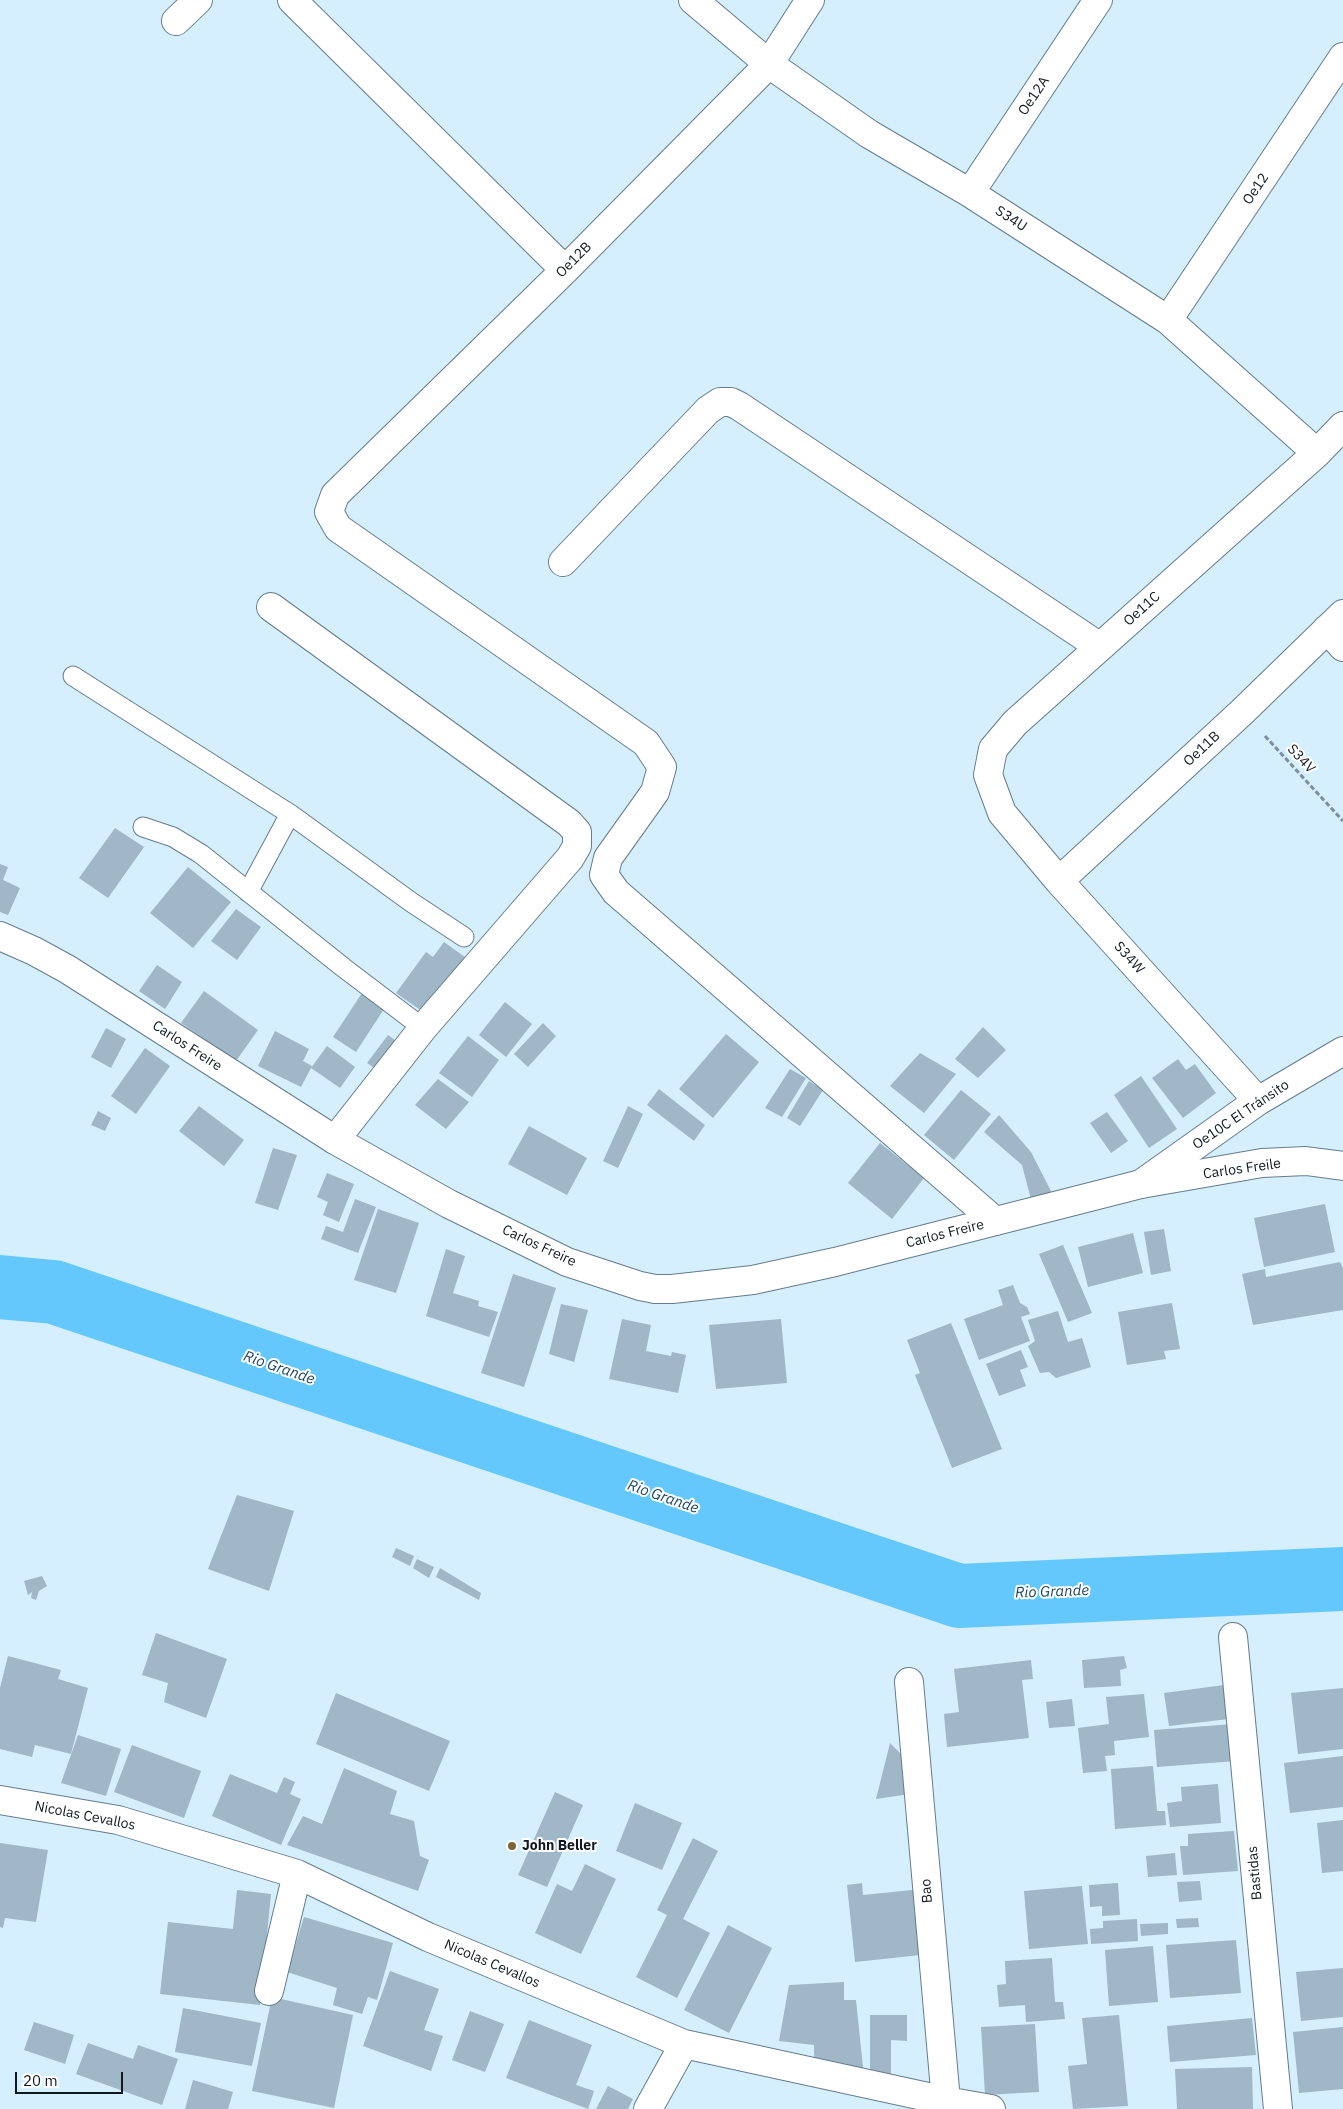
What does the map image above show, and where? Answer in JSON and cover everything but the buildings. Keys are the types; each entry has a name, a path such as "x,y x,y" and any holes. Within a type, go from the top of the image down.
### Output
{"street":[{"path":"176,21 198,0"},
{"path":"292,0 565,270"},
{"name":"S34U","path":"693,0 769,64 869,134 970,193 1168,320 1317,453"},
{"name":"Oe12B","path":"810,0 769,64 565,270 335,494 329,512 338,528 646,743 662,767 655,792 608,858 604,875 616,892 995,1221"},
{"name":"Oe12A","path":"970,193 1098,0"},
{"name":"Oe12","path":"1168,320 1343,57"},
{"path":"563,562 708,410 720,402 731,402 1100,647"},
{"name":"Oe11C","path":"1002,813 988,775 993,749 1015,724 1317,453 1343,426"},
{"path":"271,607 569,823 577,832 577,846 570,858 423,1028 335,1140"},
{"name":"Oe11B","path":"1059,880 1242,712 1338,630"},
{"name":"S34W","path":"1002,813 1059,880 1258,1101"},
{"name":"Carlos Freire","path":"0,936 34,951 75,974 335,1140 449,1204 568,1262 640,1286 672,1289 752,1280 835,1262 1141,1184"},
{"name":"Oe10C El Tránsito","path":"1141,1184 1258,1101 1343,1051"},
{"name":"Carlos Freile","path":"1141,1184 1262,1163 1306,1161 1343,1166"},
{"name":"Bastidas","path":"1232,1637 1278,2109"},
{"name":"Bao","path":"909,1682 946,2101"},
{"name":"Nicolas Cevallos","path":"0,1800 118,1820 297,1874 428,1937 684,2044 991,2109"},
{"path":"269,1991 297,1874"},
{"path":"648,2109 684,2044"}],"lane":[{"path":"73,676 290,814 464,937"},
{"path":"248,892 290,814"},
{"path":"143,827 173,837 201,854 423,1028"}],"path":[{"name":"S34V","path":"1242,712 1343,821"}],"waterway":[{"name":"Rio Grande","path":"0,1287 54,1292 959,1596 1343,1579"}],"place":[{"name":"John Beller","path":"512,1846"}]}
